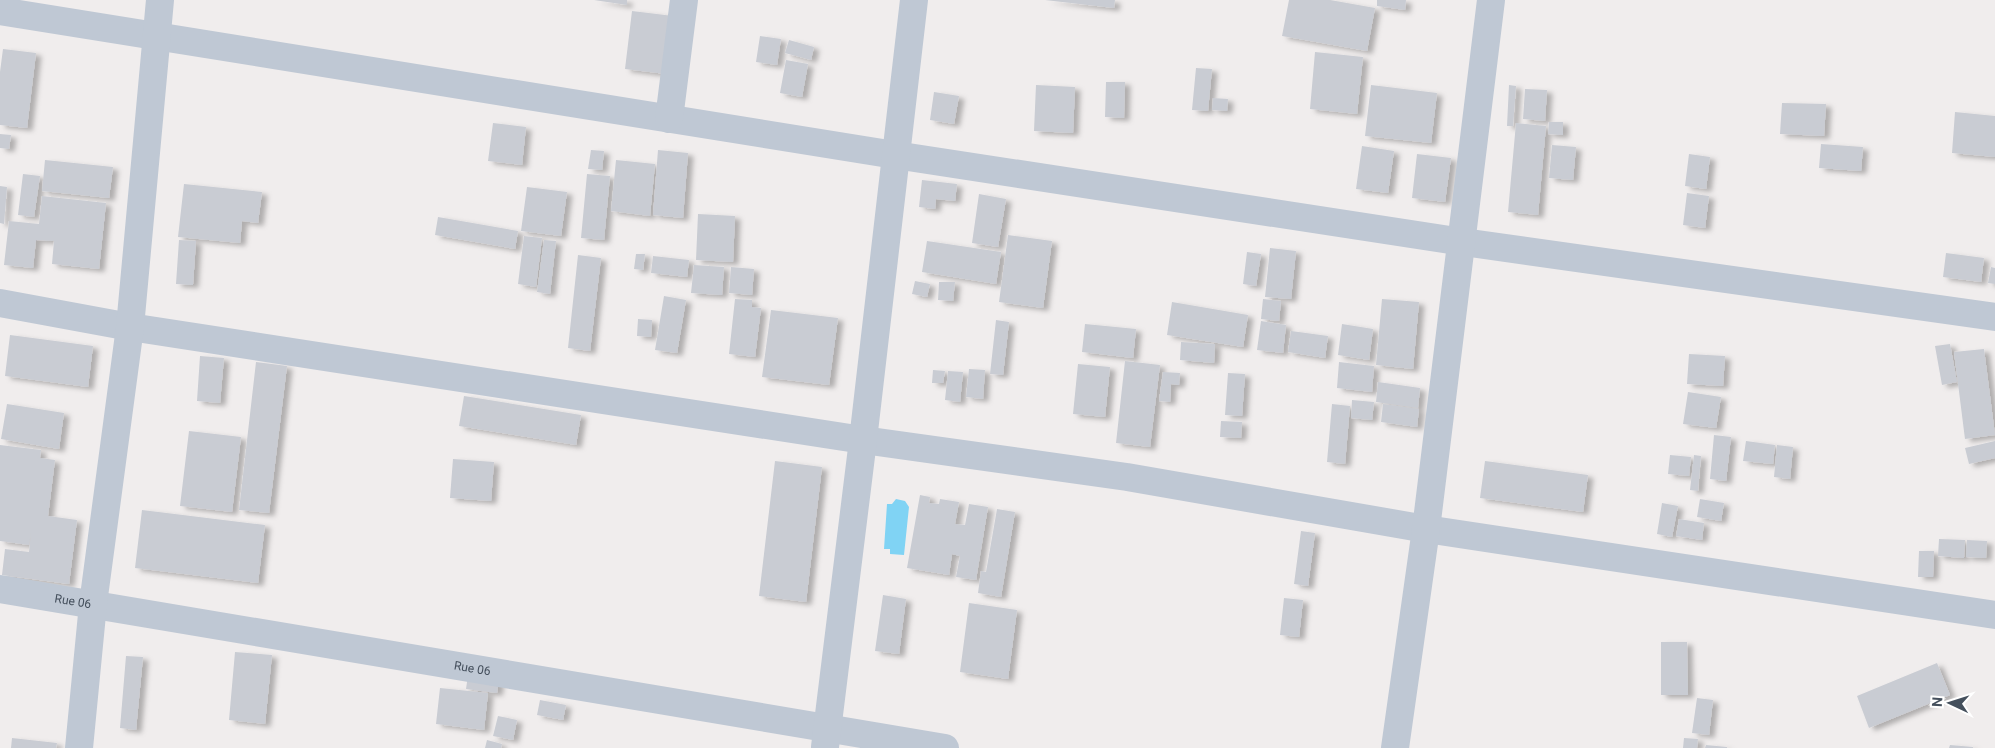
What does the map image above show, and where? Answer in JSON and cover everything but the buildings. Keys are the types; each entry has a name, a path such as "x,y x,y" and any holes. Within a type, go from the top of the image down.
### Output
{"street":[{"path":"79,748 93,604 130,327 155,36 160,0"},
{"path":"669,119 684,0"},
{"path":"826,739 914,0"},
{"path":"1395,748 1426,529 1492,0"},
{"path":"0,11 895,155 1463,242 1995,317"},
{"path":"0,303 130,327 863,440 1127,477 1426,529 1995,616"},
{"name":"Rue 06","path":"0,589 93,604 826,739 945,748"}],"water":[{"path":"896,499 905,501 909,507 904,555 890,554 890,549 884,549 887,504 892,504"}]}
